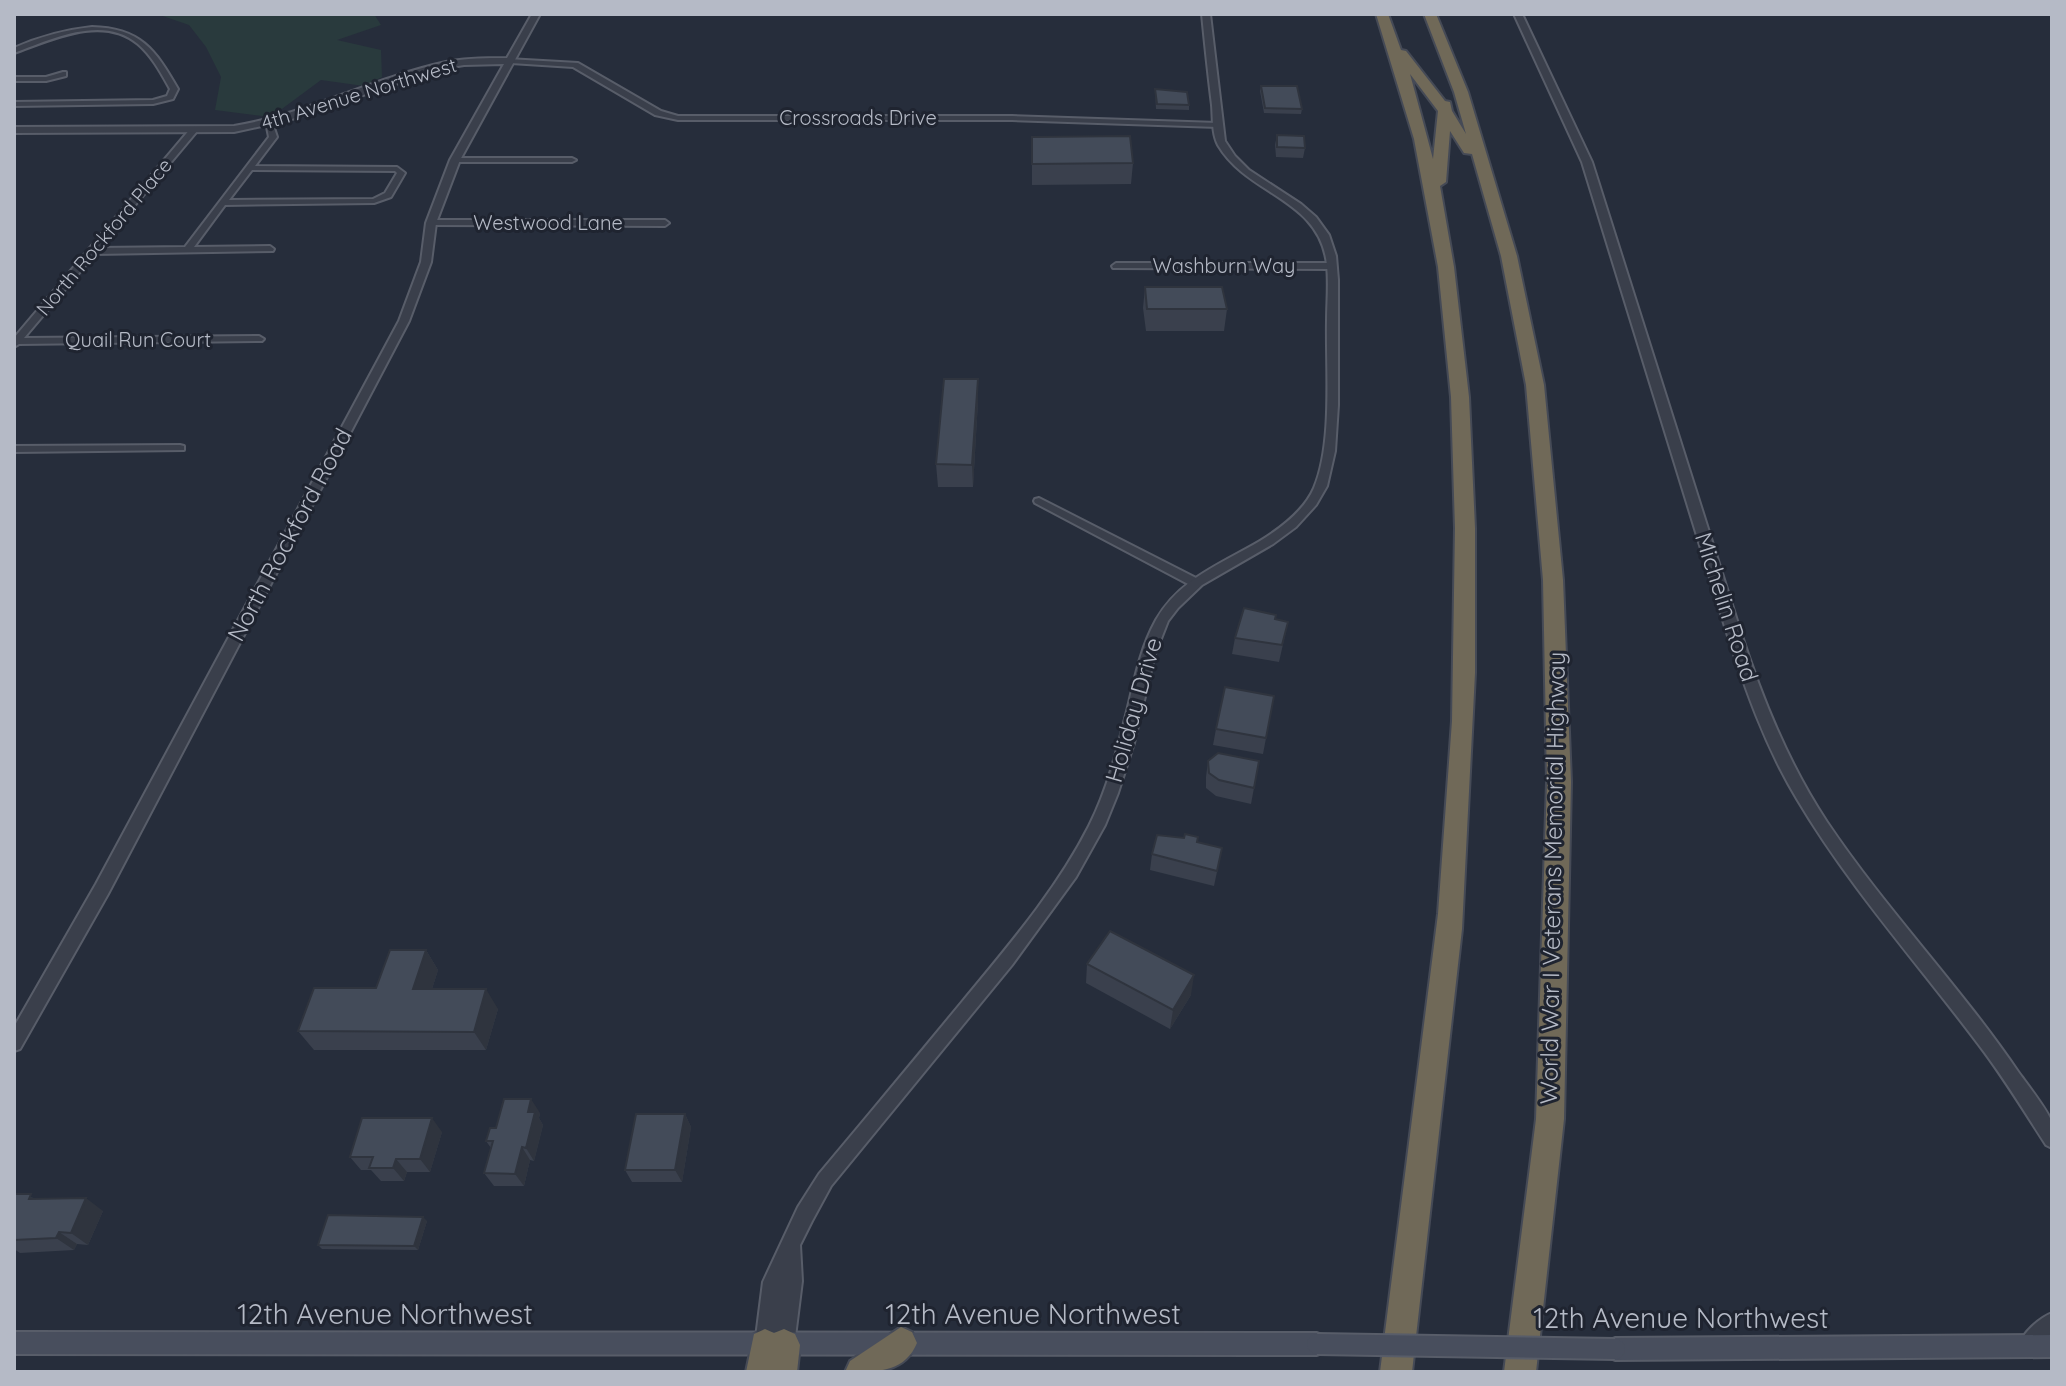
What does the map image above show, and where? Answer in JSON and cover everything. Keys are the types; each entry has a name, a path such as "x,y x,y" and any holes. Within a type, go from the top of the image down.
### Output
{"highway":[{"path":"1382,14 1412,101 1440,222"},
{"name":"World War I Veterans Memorial Highway","path":"1430,14 1446,52 1509,256 1535,385 1557,659 1557,937 1550,1119 1520,1372"},
{"path":"1395,46 1444,110 1474,161 1495,210"},
{"path":"1396,1372 1451,918 1465,698 1466,591 1460,398 1440,222 1439,163 1446,52"},
{"path":"861,1372 901,1343"}],"main road":[{"name":"12th Avenue Northwest","path":"14,1343 773,1358 901,1343 1317,1344 1615,1349 2052,1346"}],"street":[{"name":"North Rockford Road","path":"14,1043 102,889 404,321 426,262 431,223 455,160 536,14"},
{"name":"Holiday Drive","path":"773,1358 773,1282 790,1242 825,1180 1034,925 1077,866 1113,786 1150,646 1168,610 1194,582 1282,533 1310,505 1326,472 1330,422 1332,266 1325,235 1316,221 1291,199 1234,162 1220,141 1206,14"},
{"name":"Michelin Road","path":"1518,14 1587,162 1733,630 1754,694 1776,745 1800,792 1846,862 1986,1041 2052,1139"},
{"path":"14,51 67,32 93,30 130,35 143,44 174,89 170,97 153,102 14,104"},
{"name":"4th Avenue Northwest","path":"14,130 194,130 269,124 437,66 472,61 511,61"},
{"name":"Crossroads Drive","path":"511,61 575,65 658,113 678,118 1012,118 1218,125"},
{"path":"14,79 46,79 63,74"},
{"path":"187,250 273,137 269,124"},
{"name":"North Rockford Place","path":"15,342 194,130"},
{"path":"455,160 572,160"},
{"path":"224,203 374,201 388,195 401,173 397,169 371,167 250,168"},
{"name":"Westwood Lane","path":"431,223 665,223"},
{"path":"92,251 270,249"},
{"name":"Washburn Way","path":"1116,266 1332,266"},
{"name":"Quail Run Court","path":"15,342 259,339"},
{"path":"14,449 180,448"},
{"path":"1039,501 1194,582"},
{"path":"2028,1346 2052,1323"}],"shaded area":[{"path":"157,14 374,14 381,25 337,40 381,50 382,77 364,86 321,80 271,117 215,110 221,77 206,47 189,25"}],"building":[{"path":"1261,86 1297,86 1302,109 1265,108"},
{"path":"1155,89 1187,92 1189,105 1157,104"},
{"path":"1277,135 1304,136 1305,148 1277,147"},
{"path":"1130,136 1133,163 1032,164 1032,137"},
{"path":"1145,287 1222,287 1227,309 1147,309"},
{"path":"944,379 978,379 972,465 936,464"},
{"path":"1244,608 1276,615 1275,619 1288,622 1282,645 1235,638"},
{"path":"1225,687 1274,696 1266,738 1216,729"},
{"path":"1218,753 1259,761 1254,788 1219,780 1209,773 1208,761"},
{"path":"1185,834 1198,837 1197,842 1222,848 1217,871 1152,854 1157,835 1184,838"},
{"path":"1110,931 1194,975 1173,1010 1087,964"},
{"path":"390,950 426,950 413,989 486,989 474,1032 298,1031 314,988 376,988"},
{"path":"504,1099 531,1099 528,1112 535,1112 526,1148 522,1147 515,1174 484,1173 493,1141 486,1141 490,1128 496,1128"},
{"path":"636,1114 685,1114 675,1170 625,1170"},
{"path":"362,1118 432,1118 420,1159 396,1159 393,1168 369,1168 373,1157 350,1157"},
{"path":"14,1194 31,1194 29,1199 86,1198 71,1233 59,1232 56,1238 14,1240"},
{"path":"328,1215 423,1217 414,1246 318,1245"}]}
